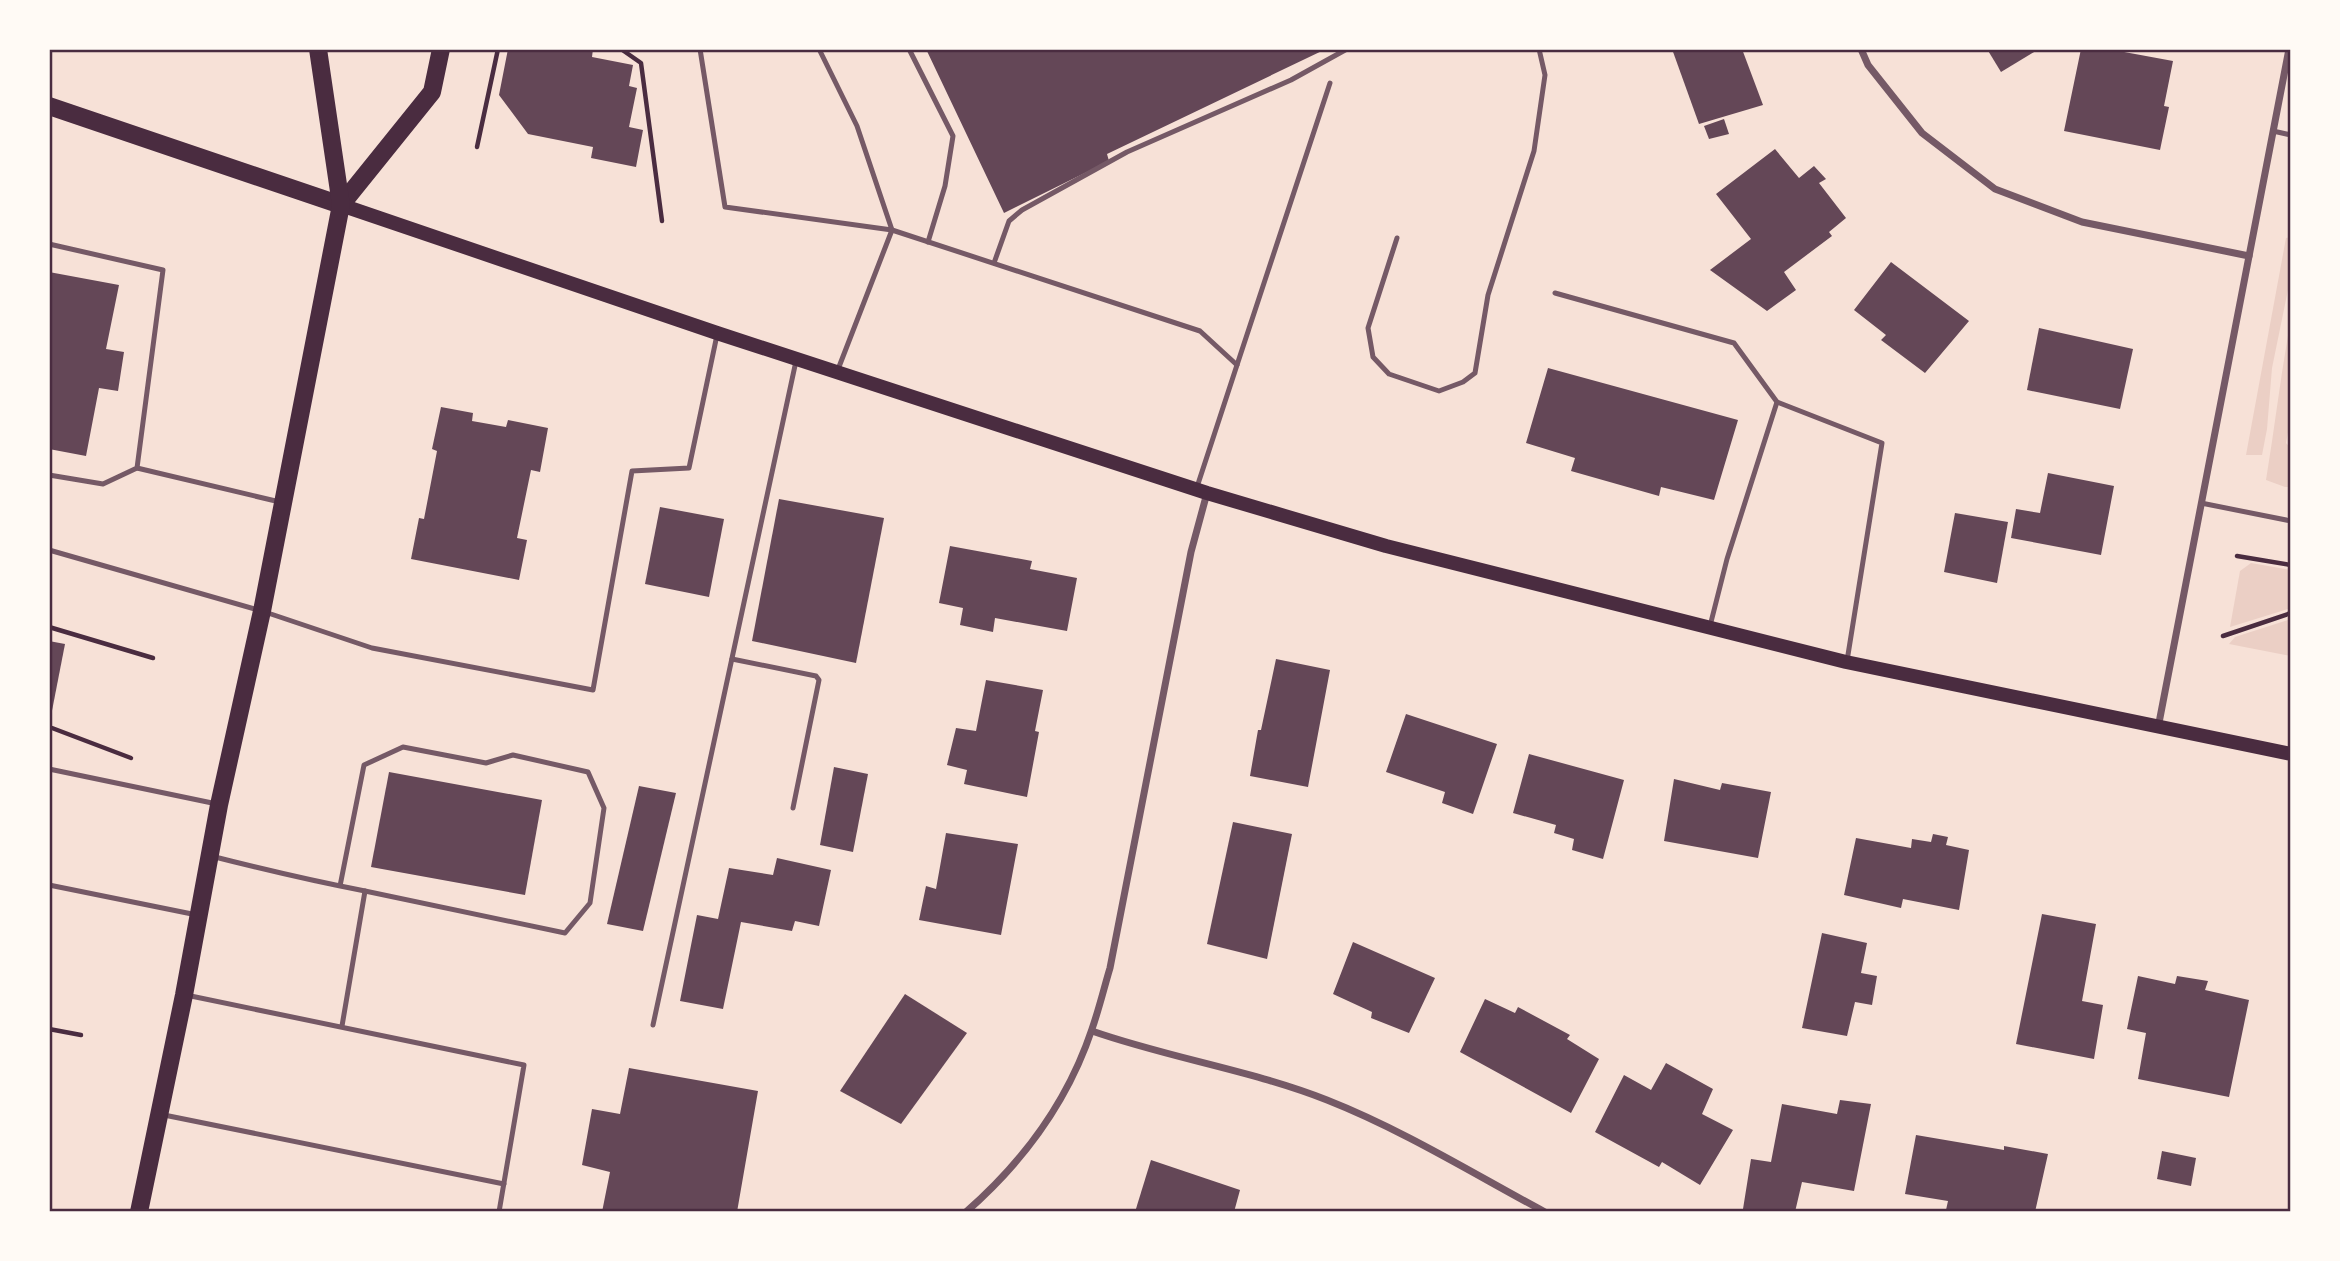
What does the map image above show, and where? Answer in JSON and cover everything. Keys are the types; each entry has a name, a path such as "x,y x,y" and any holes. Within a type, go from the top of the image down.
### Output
{"main road":[{"path":"139,1212 184,995 219,805 262,611 341,205 318,49"},
{"path":"341,205 432,92 441,49"},
{"path":"49,106 837,372 1202,491 1386,546 1846,662 2291,754"}],"street":[{"path":"1861,49 1868,65 1922,133 1995,189 2082,222 2249,256"},
{"path":"2158,728 2289,49"},
{"path":"966,1212 997,1184 1035,1139 1066,1087 1092,1031 1110,968 1202,491"},
{"path":"1092,1031 1140,1048 1263,1078 1328,1100 1386,1127 1545,1212"}],"lane":[{"path":"699,49 725,207 892,230 1200,331 1237,365"},
{"path":"819,49 857,125 892,230 837,372"},
{"path":"909,49 953,136 945,186 928,242"},
{"path":"994,263 1009,221 1021,210 1127,152 1290,80 1347,49"},
{"path":"1397,238 1368,328 1373,357 1389,374 1439,391 1463,382 1475,373 1488,295 1534,151 1545,75 1539,49"},
{"path":"1202,491 1237,365 1330,83"},
{"path":"2273,131 2291,135"},
{"path":"49,244 163,270 137,468"},
{"path":"1555,293 1734,343 1777,402 1882,443 1846,662"},
{"path":"49,550 262,611 372,648 593,690 632,471 689,468 718,332"},
{"path":"653,1025 797,358"},
{"path":"1709,629 1727,559 1777,402"},
{"path":"49,475 103,484 137,468 283,503"},
{"path":"2201,503 2291,521"},
{"path":"732,659 816,676 819,680 793,808"},
{"path":"209,856 340,886 565,933 590,903 604,808 588,772 513,755 486,763 402,747 364,765 340,886"},
{"path":"49,769 219,805"},
{"path":"49,885 198,916"},
{"path":"342,1026 365,891"},
{"path":"184,995 524,1065 499,1212"},
{"path":"159,1114 504,1184"}],"path":[{"path":"477,147 498,49"},
{"path":"621,49 641,63 662,221"},
{"path":"2237,556 2291,565"},
{"path":"2222,636 2291,614"},
{"path":"49,627 153,658"},
{"path":"52,728 135,759"},
{"path":"49,1029 81,1035"}],"shaded area":[{"path":"2291,237 2291,275 2272,368 2262,455 2246,455 2286,238"},
{"path":"2291,319 2291,416 2286,443 2291,449 2291,487 2285,487 2266,480"},
{"path":"2251,563 2291,570 2291,608 2230,627 2240,571"},
{"path":"2291,619 2291,656 2229,644 2235,637"}],"building":[{"path":"508,49 593,49 592,57 633,65 629,86 637,88 629,127 643,130 636,167 591,158 593,147 528,134 499,95"},
{"path":"926,49 1326,49 1107,154 1109,161 1004,213"},
{"path":"1672,49 1742,49 1763,105 1699,124"},
{"path":"1987,49 2039,49 2001,72"},
{"path":"2081,49 2108,49 2173,61 2164,106 2169,107 2160,150 2064,131"},
{"path":"1724,119 1729,134 1709,139 1704,126"},
{"path":"1775,149 1799,178 1814,166 1826,179 1819,183 1846,218 1829,232 1832,236 1784,272 1796,290 1767,311 1710,270 1751,239 1716,194"},
{"path":"1891,262 1969,321 1925,373 1881,340 1886,335 1854,310"},
{"path":"49,272 119,285 106,349 124,352 118,391 99,388 86,456 49,449"},
{"path":"2039,328 2133,349 2120,409 2027,390"},
{"path":"1548,368 1738,420 1714,500 1661,487 1659,496 1571,471 1575,458 1526,443"},
{"path":"441,407 473,413 472,421 506,427 508,420 548,428 540,472 531,470 517,538 527,540 519,580 411,559 419,518 424,519 437,451 432,449"},
{"path":"2048,473 2114,486 2101,555 2011,538 2016,509 2040,513"},
{"path":"779,499 884,518 856,663 752,641"},
{"path":"660,507 724,519 709,597 645,584"},
{"path":"1955,513 2008,522 1997,583 1944,572"},
{"path":"950,546 1032,561 1030,569 1077,578 1067,631 995,618 993,632 960,625 963,608 939,603"},
{"path":"49,641 65,644 50,721 49,721"},
{"path":"1276,659 1330,670 1308,787 1250,776 1258,730 1261,730"},
{"path":"986,680 1043,690 1035,731 1039,732 1027,797 964,784 967,770 947,765 956,728 976,731"},
{"path":"1406,714 1497,744 1473,814 1442,803 1445,792 1386,772"},
{"path":"1529,754 1624,780 1603,859 1572,850 1574,839 1554,833 1556,825 1513,813"},
{"path":"834,767 868,774 853,852 820,845"},
{"path":"389,772 542,800 525,895 371,867"},
{"path":"1674,779 1720,790 1722,783 1771,792 1758,858 1664,841"},
{"path":"639,786 676,793 643,931 607,924"},
{"path":"1233,822 1292,834 1267,959 1207,944"},
{"path":"946,833 1018,844 1001,935 919,920 926,886 936,889"},
{"path":"1933,834 1948,837 1946,845 1969,850 1959,910 1903,899 1901,908 1844,895 1856,838 1911,848 1912,839 1931,842"},
{"path":"777,858 831,870 819,926 795,921 792,931 741,922 723,1009 680,1001 697,915 718,919 729,868 773,875"},
{"path":"2042,914 2096,924 2082,1001 2103,1005 2094,1059 2016,1044"},
{"path":"1822,933 1867,943 1861,973 1877,976 1872,1005 1855,1002 1847,1036 1802,1028"},
{"path":"1353,942 1435,978 1409,1033 1371,1018 1372,1012 1333,994"},
{"path":"2138,976 2175,984 2177,976 2208,981 2205,990 2249,1000 2229,1097 2138,1079 2146,1033 2127,1029"},
{"path":"905,994 967,1033 901,1124 840,1091"},
{"path":"1485,999 1515,1013 1518,1007 1570,1035 1567,1039 1599,1059 1571,1113 1460,1052"},
{"path":"1666,1063 1713,1089 1702,1114 1733,1130 1700,1185 1662,1162 1659,1167 1595,1132 1624,1075 1651,1090"},
{"path":"629,1068 758,1091 737,1212 602,1212 610,1172 582,1165 592,1109 620,1114"},
{"path":"1840,1100 1871,1104 1854,1191 1802,1182 1795,1212 1758,1212 1743,1209 1751,1159 1771,1162 1782,1104 1837,1114"},
{"path":"1916,1135 2004,1150 2004,1146 2048,1154 2035,1212 1956,1212 1946,1210 1948,1201 1905,1194"},
{"path":"2162,1151 2196,1158 2191,1186 2157,1179"},
{"path":"1151,1160 1240,1190 1234,1212 1135,1212"}]}
